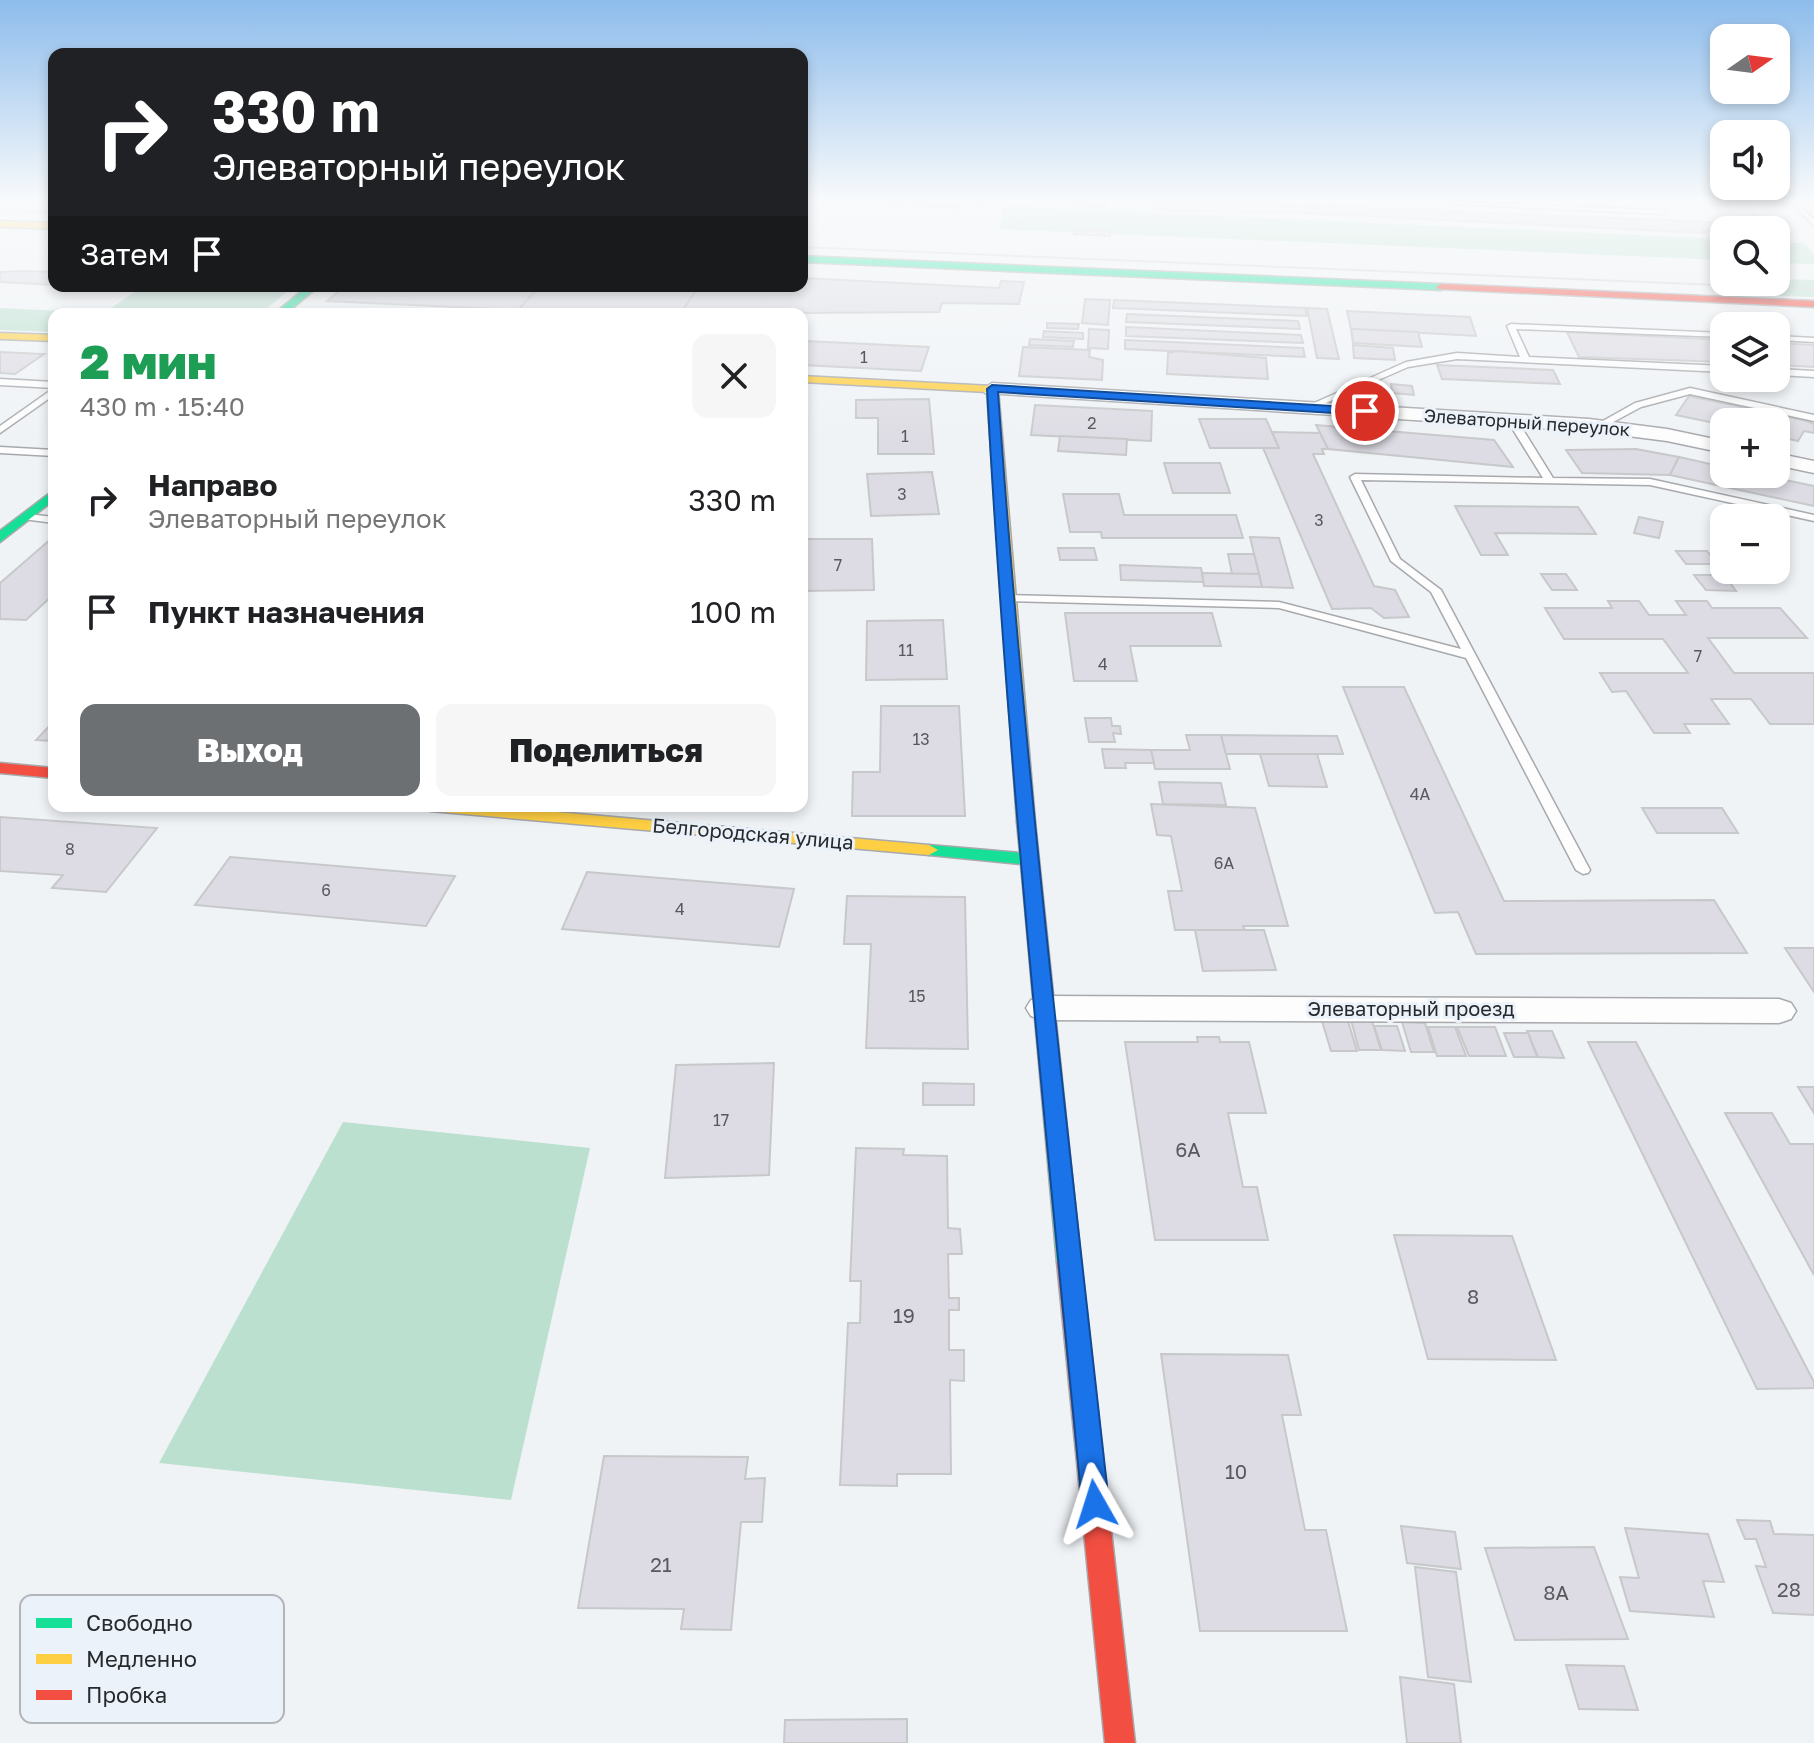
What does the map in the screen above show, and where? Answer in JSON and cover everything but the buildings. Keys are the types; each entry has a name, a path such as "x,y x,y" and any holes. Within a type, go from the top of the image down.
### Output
{"main road":[{"path":"1286,280 1814,304"},
{"path":"286,308 306,292"},
{"path":"1710,299 1724,296"},
{"path":"0,336 48,338"},
{"path":"808,379 992,389 1005,598 1043,1008 1120,1743"},
{"path":"0,538 48,499"},
{"path":"0,768 48,772"},
{"name":"Белгородская улица","path":"498,812 1029,859"}],"street":[{"name":"Элеваторный переулок","path":"992,389 1599,426 1710,444"},
{"path":"1790,462 1814,467"},
{"name":"Элеваторный проезд","path":"1043,1008 1779,1011"}],"lane":[{"path":"1526,360 1511,326 1710,334"},
{"path":"1790,339 1814,340"},
{"path":"1307,408 1382,374 1457,356 1710,368"},
{"path":"1790,373 1814,374"},
{"path":"0,382 48,387"},
{"path":"1599,426 1638,405 1690,391 1814,418"},
{"path":"0,430 48,393"},
{"path":"1512,420 1550,481"},
{"path":"0,450 48,453"},
{"path":"1583,870 1436,590 1396,561 1355,477 1650,482 1814,518"},
{"path":"26,517 48,519"},
{"path":"1005,598 1279,605 1469,655"}],"green space":[{"path":"1790,280 1814,280 1814,297 1773,296 1790,296"},
{"path":"134,292 287,292 267,308 111,308"},
{"path":"0,308 48,310 48,332 0,330"},
{"path":"343,1122 590,1148 511,1500 159,1463"}],"tram line":[{"path":"1605,280 1814,289"}],"traffic: fast":[{"path":"1289,280 1441,287"},
{"path":"286,308 306,292"},
{"path":"0,538 48,499"},
{"path":"1026,822 1069,1262"},
{"path":"929,850 1029,859"}],"traffic: slow":[{"path":"0,336 48,338"},
{"path":"808,379 992,389 1026,822"},
{"path":"498,812 929,850"}],"traffic: jam":[{"path":"1441,287 1814,304"},
{"path":"0,768 48,772"},
{"path":"1069,1262 1120,1743"}],"route":[{"path":"1095,1504 1029,859 1005,598 992,389 1365,411"}]}
